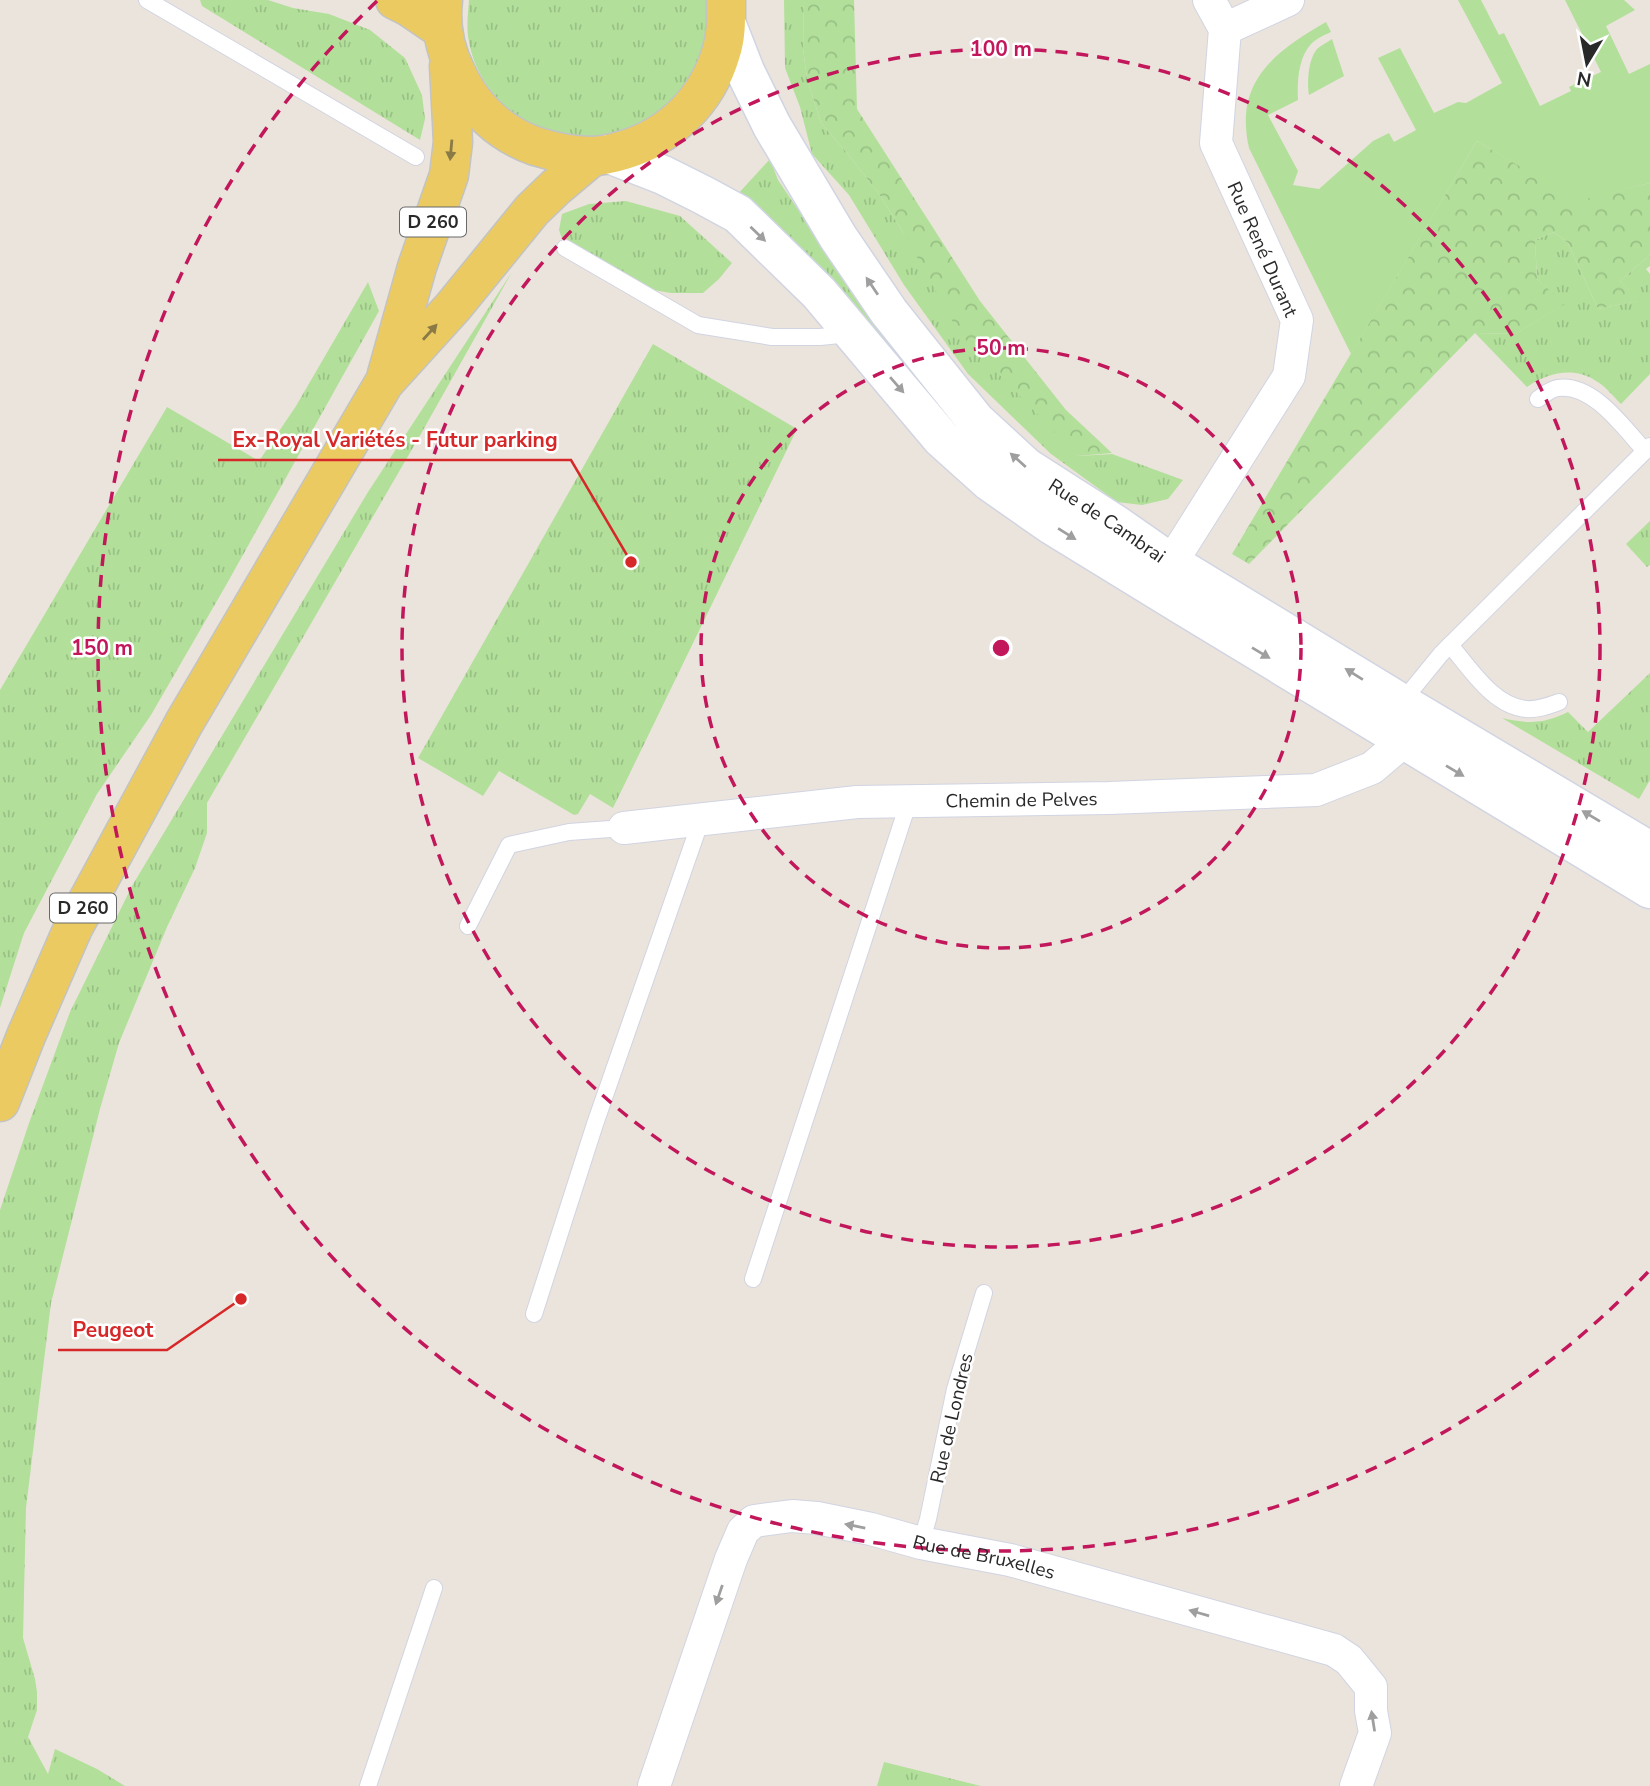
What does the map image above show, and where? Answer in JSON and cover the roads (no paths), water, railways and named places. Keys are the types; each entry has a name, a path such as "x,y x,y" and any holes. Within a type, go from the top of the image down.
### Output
{"main road":[{"path":"394,0 445,29 464,91 489,120 520,141 555,153 601,155 635,147 660,135 681,119 699,99 713,76 722,51 726,12"},
{"name":"Rue de Cambrai","path":"726,12 745,71 772,126 838,237 889,312 976,421 1026,467 1171,563 1650,851"},
{"name":"D 260","path":"384,383 417,267 449,175 453,142 445,29"},
{"name":"D 260","path":"0,1102 73,928 184,723 384,383 453,307 532,211 556,187 601,155"},
{"name":"Rue de Cambrai","path":"601,155 663,175 738,214 819,293 941,438 990,482 1050,524 1650,889"}],"street":[{"path":"1209,0 1225,29 1288,0"},
{"name":"Rue René Durant","path":"1171,563 1289,376 1297,320 1216,143 1225,29"},
{"name":"Chemin de Pelves","path":"624,828 857,802 1109,798 1316,790 1372,768 1405,740"},
{"name":"Rue de Bruxelles","path":"654,1786 731,1559 743,1531 754,1521 792,1516 817,1518 921,1543 1010,1560 1334,1650 1349,1660 1371,1687 1375,1733 1356,1786"}],"lane":[{"path":"147,0 416,158"},
{"path":"565,248 698,325 772,337 852,334"},
{"path":"1401,703 1450,645 1648,448 1593,397 1578,390 1558,388 1538,399"},
{"path":"1450,645 1501,701 1526,709 1541,709 1559,702"},
{"path":"753,1279 909,801"},
{"path":"534,1314 595,1124 701,820"},
{"path":"468,926 509,845 569,832 624,828"},
{"name":"Rue de Londres","path":"921,1543 956,1389 984,1293"},
{"path":"368,1786 434,1588"}],"place":[{"name":"Ex-Royal Variétés - Futur parking","path":"631,562"},
{"name":"Peugeot","path":"241,1299"}]}
